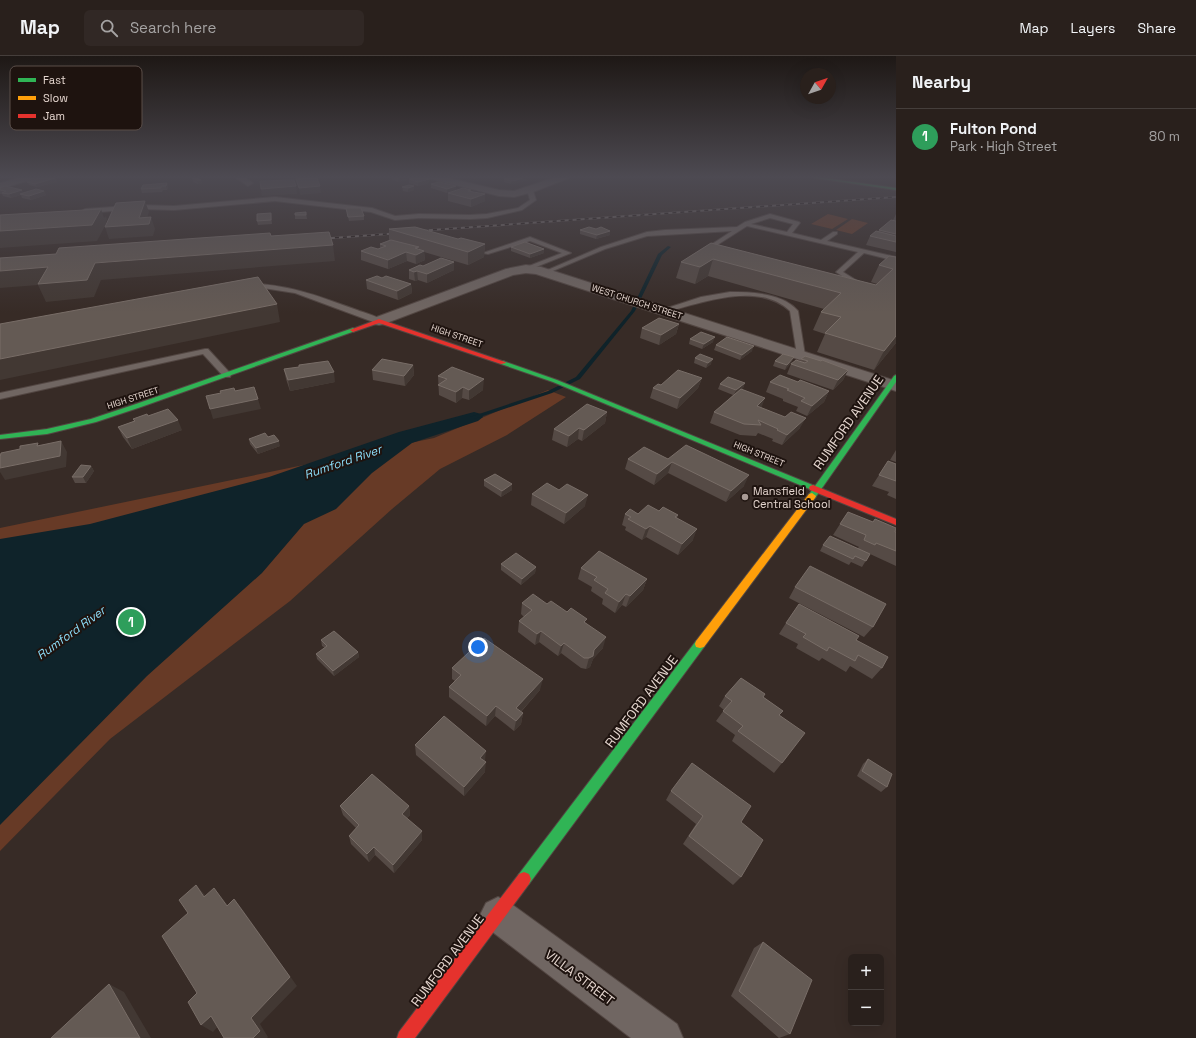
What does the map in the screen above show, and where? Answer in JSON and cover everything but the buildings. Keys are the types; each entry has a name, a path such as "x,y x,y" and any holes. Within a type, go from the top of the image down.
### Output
{"street":[{"name":"WEST CHURCH STREET","path":"379,321 510,272 526,268 546,272 801,355 894,382"},
{"name":"HIGH STREET","path":"0,437 22,436 88,423 159,400 379,321 398,326 555,381 896,522"},
{"name":"RUMFORD AVENUE","path":"405,1038 817,489 894,382"},
{"name":"VILLA STREET","path":"498,915 663,1038"}],"lane":[{"path":"723,251 708,248 737,229 753,222"},
{"path":"788,234 797,223 792,222"},
{"path":"746,224 896,259"},
{"path":"546,272 639,236 660,232 695,231 719,228 737,229"},
{"path":"822,242 835,233"},
{"path":"486,253 530,239 568,253 526,268"},
{"path":"842,286 849,288 856,286 856,282 853,279 839,272 863,251"},
{"path":"240,287 266,286 290,289 379,321"},
{"path":"658,309 709,297 734,293 744,293 771,299 791,307 794,311 801,355"},
{"path":"0,396 205,352 227,375"}],"shaded area":[{"path":"815,222 843,222 832,229 811,224"},
{"path":"848,222 868,223 852,234 836,230"},
{"path":"548,390 566,397 507,435 440,469 392,509 290,601 110,739 0,851 0,528 434,438"}],"water":[{"path":"474,412 481,414 483,417 478,421 412,443 372,473 336,509 304,524 262,573 147,676 0,825 0,539 90,524 269,477 399,432"}],"waterway":[{"name":"Rumford River","path":"472,418 550,392 578,378 633,311 660,254 669,247"}],"railway":[{"path":"417,231 546,222"},
{"path":"319,239 401,233"}],"traffic: fast":[{"path":"0,437 47,431 94,420 139,406 353,330"},
{"path":"503,363 555,381 813,488"},
{"path":"812,496 896,377"},
{"path":"524,879 700,644"}],"traffic: slow":[{"path":"700,644 812,496"}],"traffic: jam":[{"path":"353,330 379,321 503,363"},
{"path":"813,488 896,522"},
{"path":"405,1038 524,879"}],"place":[{"name":"Mansfield Central School","path":"745,497"},
{"name":"Fulton Pond","path":"131,622"}]}
